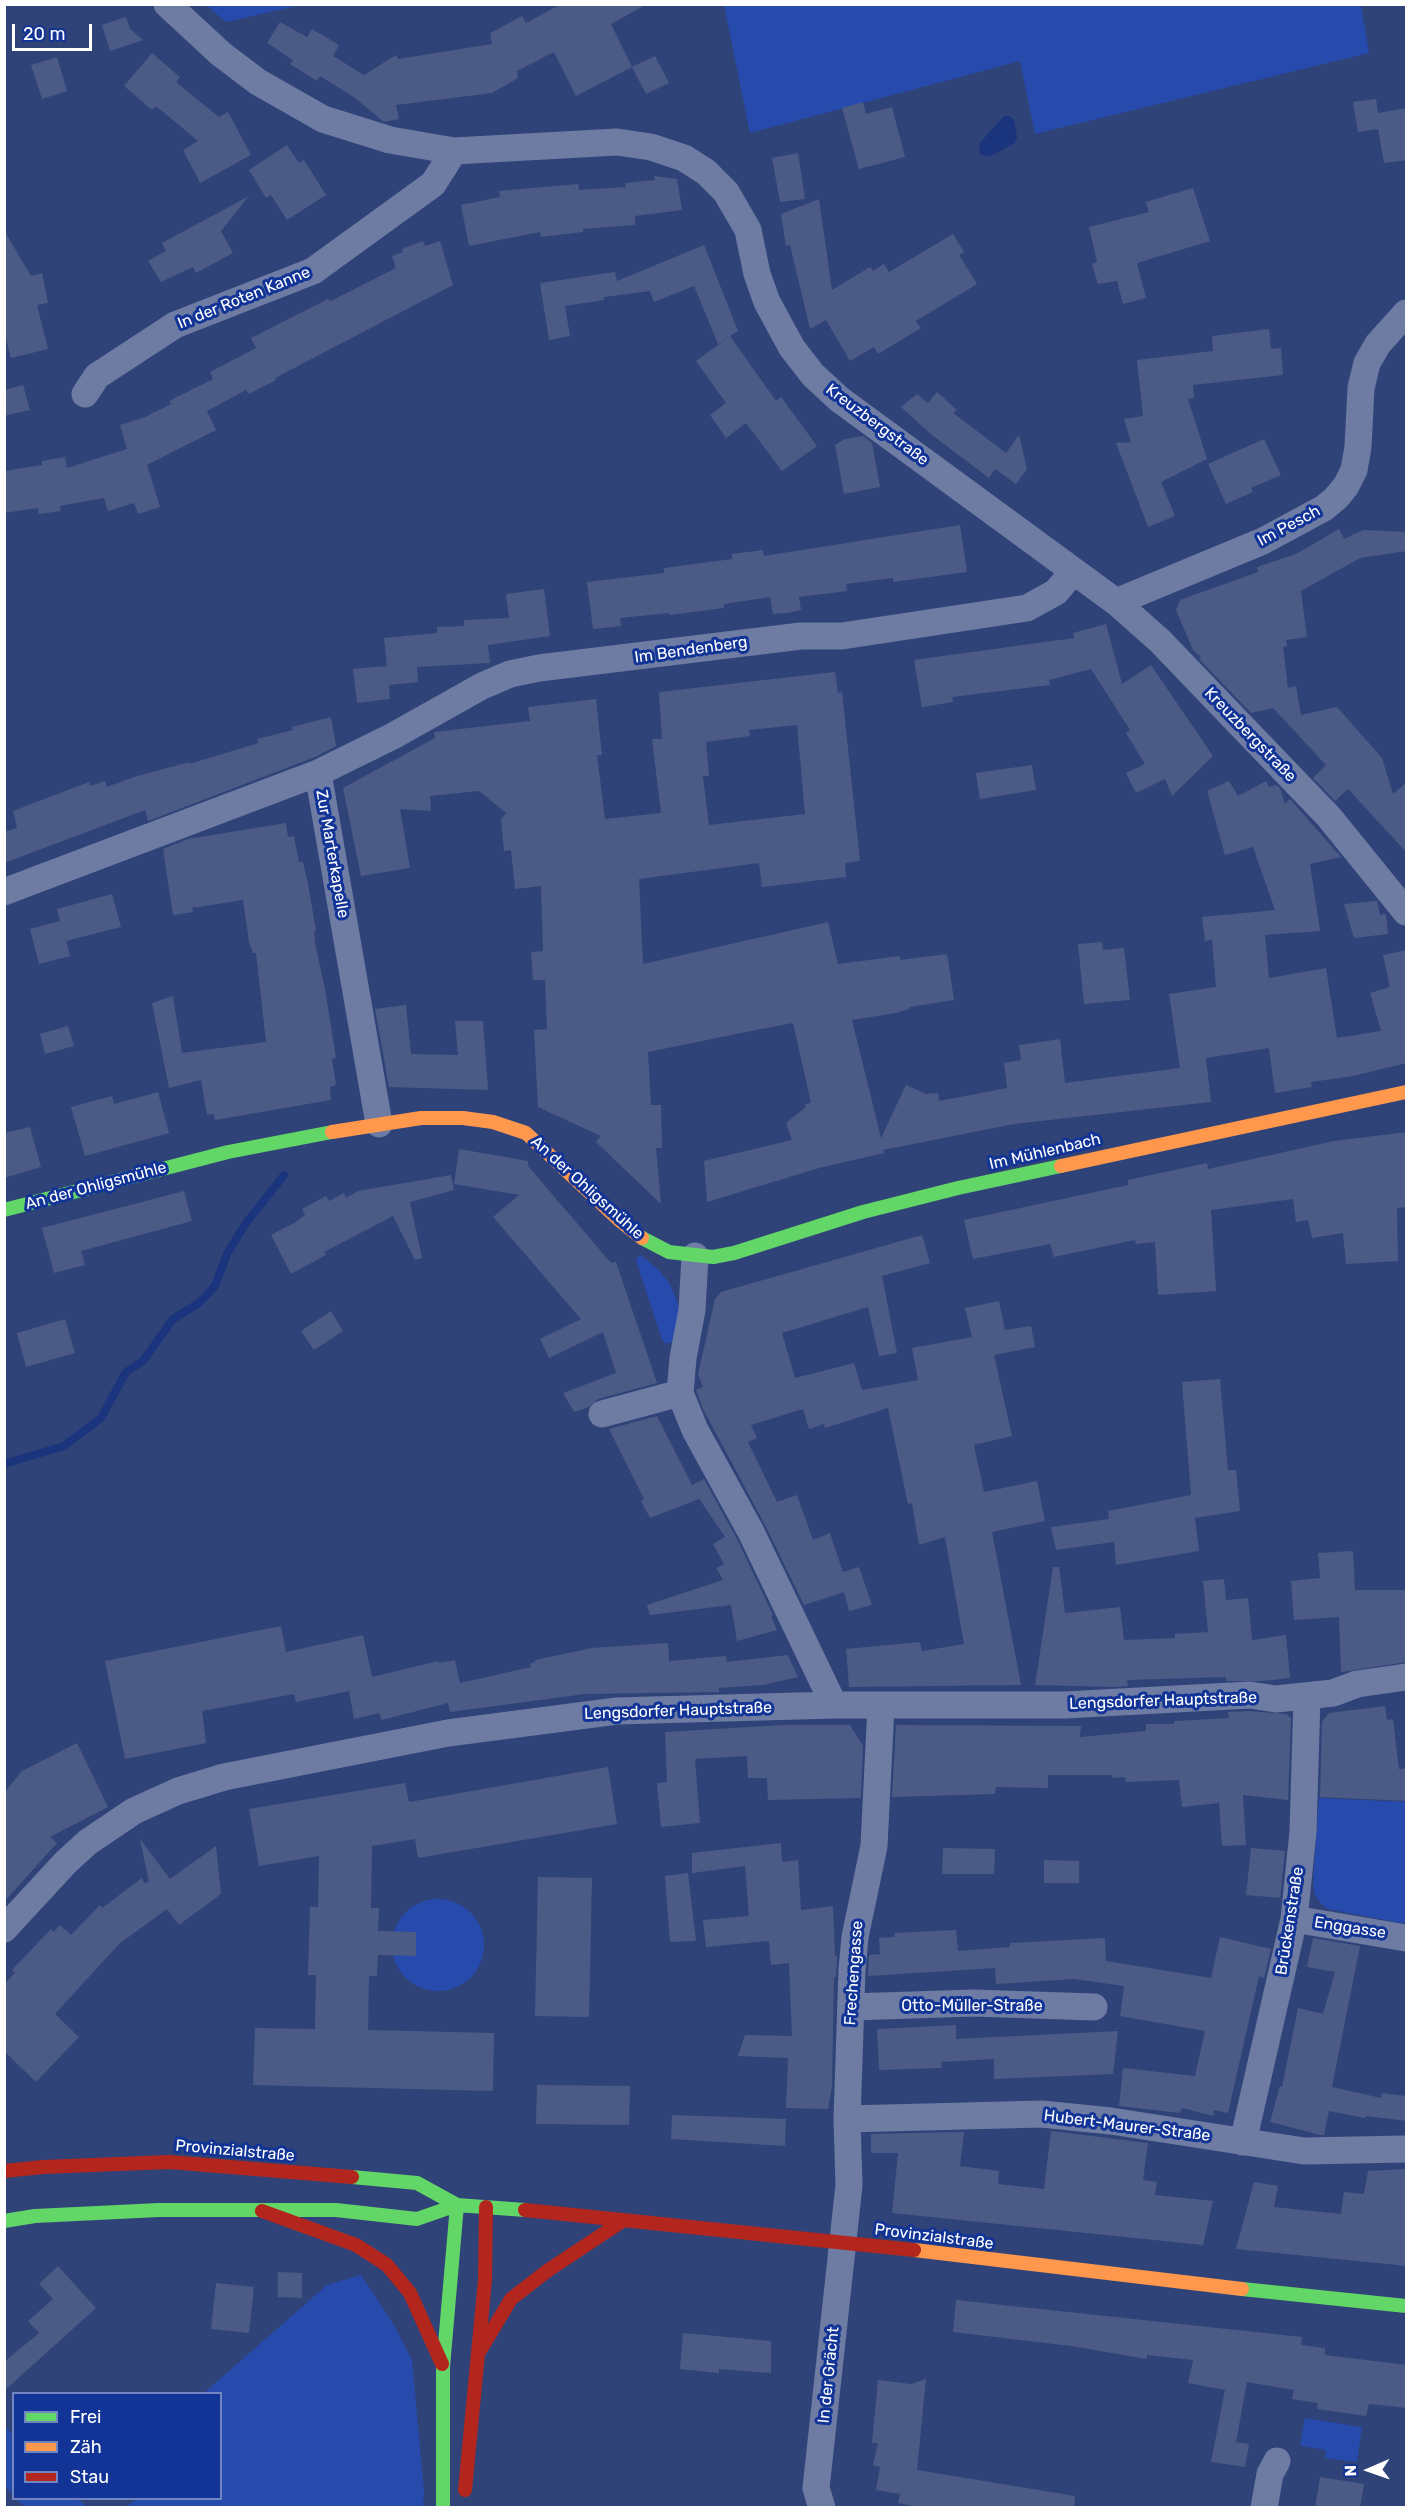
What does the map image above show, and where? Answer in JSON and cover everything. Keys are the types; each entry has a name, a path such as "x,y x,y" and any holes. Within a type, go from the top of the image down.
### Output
{"main road":[{"name":"Im Mühlenbach","path":"695,1256 713,1257 734,1253 863,1212 958,1188 1407,1092"},
{"name":"An der Ohligsmühle","path":"4,1210 228,1152 379,1124 421,1118 463,1118 493,1122 526,1133 635,1234 650,1244 669,1252 695,1256"},
{"name":"Provinzialstraße","path":"4,2171 43,2167 169,2162 417,2183 457,2205"},
{"name":"Provinzialstraße","path":"4,2221 35,2216 159,2210 336,2210 417,2219 457,2205 844,2242 1227,2288 1407,2306"},
{"path":"443,2508 443,2367 457,2205"},
{"path":"464,2508 467,2454 485,2280 486,2207"},
{"path":"262,2211 356,2245 387,2265 410,2293 443,2367"},
{"path":"477,2356 512,2299 547,2271 624,2220"}],"street":[{"name":"Kreuzbergstraße","path":"167,4 220,54 258,82 323,119 390,140 454,151 617,142 651,147 684,158 706,171 726,192 748,230 757,274 767,302 792,348 813,375 839,399 1116,602 1160,641 1329,818 1407,912"},
{"name":"In der Roten Kanne","path":"85,394 97,376 176,325 313,271 433,184 454,151"},
{"name":"Im Pesch","path":"1116,602 1263,541 1324,508 1336,498 1346,486 1353,470 1358,447 1361,387 1367,363 1378,344 1407,313"},
{"name":"Im Bendenberg","path":"318,773 393,736 482,686 510,674 539,668 778,639 842,636 1027,608 1056,592 1073,572"},
{"name":"Zur Marterkapelle","path":"4,892 318,773 379,1124"},
{"path":"695,1256 692,1310 683,1358 680,1393 695,1430 751,1532 834,1705"},
{"path":"602,1414 680,1393"},
{"name":"Lengsdorfer Hauptstraße","path":"4,1929 66,1862 111,1825 134,1811 178,1791 224,1777 448,1733 588,1713 834,1705 1065,1706 1250,1695 1276,1699 1333,1693 1357,1684 1407,1677"},
{"name":"Brückenstraße","path":"1243,2142 1294,1919 1303,1832 1307,1697"},
{"name":"Frechengasse","path":"844,2242 849,2185 847,2119 855,1936 874,1846 881,1706"},
{"name":"Enggasse","path":"1294,1919 1407,1938"},
{"name":"Otto-Müller-Straße","path":"851,2007 973,2003 1094,2007"},
{"name":"Hubert-Maurer-Straße","path":"847,2119 1042,2114 1111,2121 1304,2151 1407,2149"},
{"name":"In der Grächt","path":"822,2508 816,2488 844,2242"},
{"path":"1264,2508 1270,2474 1276,2461"}],"shaded area":[{"path":"206,5 301,5 226,22"},
{"path":"724,5 1361,5 1369,53 1035,134 1020,61 750,133"},
{"path":"1004,116 1010,116 1014,120 1017,137 1015,143 991,156 981,155 980,143"},
{"path":"640,1255 658,1269 670,1284 677,1301 680,1313 672,1342 666,1344 662,1340 636,1260"},
{"path":"1319,1798 1406,1802 1406,1924 1328,1909 1320,1903 1315,1895 1313,1883"},
{"path":"438,1899 456,1902 471,1912 481,1927 484,1945 481,1963 471,1978 456,1988 438,1991 420,1988 405,1978 395,1963 392,1945 395,1927 405,1912 420,1902"},
{"path":"361,2275 394,2325 412,2360 424,2492 423,2507 126,2507 136,2500 222,2500 222,2392 205,2392 327,2285"},
{"path":"1305,2418 1362,2427 1357,2462 1325,2458 1326,2450 1300,2446"},
{"path":"5,2426 12,2434 12,2494 5,2486"},
{"path":"17,2500 79,2500 87,2507 25,2507"}],"building":[{"path":"561,4 647,4 611,24 632,67 576,96 554,52 517,71 518,78 492,93 396,105 399,119 384,122 355,98 320,76 317,81 290,64 293,60 267,43 280,22 307,37 312,29 339,45 333,56 364,75 396,55 398,59 492,44 490,33 522,16 526,23"},
{"path":"126,17 130,29 143,40 110,51 102,25"},
{"path":"152,53 180,77 176,82 219,117 228,112 251,155 200,183 183,150 198,141 156,106 152,110 124,86"},
{"path":"655,56 669,83 646,94 632,67"},
{"path":"57,57 67,91 42,99 31,65"},
{"path":"1376,99 1378,113 1407,108 1407,160 1384,163 1378,129 1358,132 1353,102"},
{"path":"863,102 866,114 892,107 905,157 859,169 842,108"},
{"path":"287,145 299,163 304,160 326,195 287,220 271,195 266,198 249,170"},
{"path":"798,153 805,199 780,202 772,158"},
{"path":"654,176 677,179 682,210 635,216 635,225 583,229 583,232 541,237 540,232 469,246 461,205 500,197 499,191 578,184 579,190 626,187 625,183 655,180"},
{"path":"1193,188 1210,241 1137,263 1146,298 1123,304 1117,281 1098,284 1092,264 1097,262 1089,227 1149,212 1146,202"},
{"path":"249,196 221,231 233,253 196,273 193,267 161,282 148,261 166,251 162,243"},
{"path":"819,199 832,290 870,267 873,271 884,264 889,272 953,234 964,252 959,255 977,284 916,321 921,328 878,354 874,347 850,361 826,320 810,329 790,245 786,246 781,214"},
{"path":"4,230 31,276 42,273 48,303 37,305 48,349 11,358 4,332"},
{"path":"423,241 425,246 440,241 453,285 275,378 276,380 249,394 246,390 207,411 216,430 147,465 160,507 138,514 134,503 108,511 104,498 60,506 61,511 39,514 38,508 4,513 4,471 42,465 42,461 65,457 67,468 127,449 120,425 145,417 171,404 169,401 213,379 210,372 256,348 251,338 396,268 392,256 403,252 402,249"},
{"path":"704,245 738,331 718,344 694,286 654,302 650,291 604,297 604,300 565,306 570,336 549,340 540,283 615,272 617,281"},
{"path":"1269,329 1271,349 1281,348 1283,375 1193,385 1194,398 1188,399 1207,459 1161,482 1175,516 1148,527 1116,443 1131,442 1124,419 1143,416 1137,360 1213,351 1212,336"},
{"path":"730,336 776,401 781,397 817,446 782,471 746,423 726,438 710,415 726,403 696,361"},
{"path":"23,385 30,410 4,416 4,390"},
{"path":"937,392 957,410 953,413 1006,453 1019,435 1027,469 1016,484 995,469 989,478 932,435 901,407 917,394 928,403"},
{"path":"863,436 872,443 880,487 844,494 835,445 845,439"},
{"path":"1264,439 1281,475 1251,488 1253,492 1226,504 1208,464"},
{"path":"960,525 967,572 893,582 893,578 846,584 847,591 799,597 801,610 787,613 773,614 770,597 724,604 724,608 620,618 621,626 593,629 587,582 664,573 664,568 732,559 732,554 763,550 764,556"},
{"path":"1339,529 1344,539 1363,530 1407,532 1407,551 1360,558 1301,591 1307,637 1286,640 1287,646 1283,647 1288,688 1296,686 1301,715 1337,707 1382,758 1393,794 1407,782 1407,853 1348,789 1335,801 1313,778 1326,765 1273,708 1251,713 1199,659 1201,657 1193,650 1176,610 1180,600 1258,572 1257,567 1296,554"},
{"path":"544,589 550,636 488,645 490,663 417,667 418,682 389,685 390,699 357,703 353,669 387,666 384,638 437,633 437,627 464,626 464,620 509,618 506,594"},
{"path":"1106,624 1122,684 1151,665 1213,756 1172,796 1165,779 1136,793 1126,773 1145,764 1126,733 1130,730 1091,669 1049,680 1050,685 952,697 953,702 922,707 914,660 1074,638 1073,633"},
{"path":"835,672 838,693 842,692 860,861 845,863 846,877 762,887 759,863 639,879 643,964 828,922 838,964 900,956 900,960 947,954 954,1000 852,1020 881,1138 906,1085 926,1094 938,1093 939,1101 1007,1088 1004,1063 1021,1060 1019,1045 1060,1039 1065,1083 1180,1068 1169,994 1216,987 1212,940 1205,941 1202,917 1275,910 1253,847 1225,855 1207,791 1229,781 1238,796 1266,781 1269,787 1276,785 1280,788 1285,804 1290,799 1341,857 1310,864 1320,931 1265,935 1269,978 1326,968 1337,1038 1381,1031 1370,993 1390,987 1383,955 1407,950 1407,1063 1353,1076 1311,1082 1312,1087 1275,1093 1269,1048 1206,1058 1211,1102 1014,1124 883,1150 884,1153 819,1168 707,1202 704,1161 792,1140 786,1123 806,1107 805,1104 811,1103 793,1023 761,1029 648,1052 651,1105 661,1105 662,1148 656,1148 661,1204 596,1142 601,1136 538,1107 534,1030 547,1029 545,980 533,980 531,952 543,951 541,886 515,889 511,850 504,851 501,819 506,813 479,791 430,796 431,811 400,809 410,868 361,876 343,788 435,738 434,732 530,721 528,707 596,699 602,755 597,755 605,819 661,813 652,739 662,739 659,692","holes":["797,725 805,814 709,825 703,776 709,776 706,742 750,736 749,730"]},
{"path":"331,717 336,746 315,757 148,821 145,810 4,863 4,832 17,828 13,811 89,782 90,786 105,781 107,787 134,777 189,762 189,764 259,743 257,739"},
{"path":"1032,765 1036,790 980,799 976,773"},
{"path":"286,823 288,837 294,836 299,862 303,862 308,884 316,931 314,931 315,943 336,1058 332,1059 336,1085 330,1087 331,1100 215,1120 214,1114 207,1115 201,1080 169,1088 152,1003 173,996 182,1053 266,1042 256,953 253,953 249,942 243,900 192,908 193,912 173,915 163,849 188,839"},
{"path":"112,894 121,927 66,941 70,956 39,964 30,929 60,921 57,909"},
{"path":"1377,901 1380,915 1386,914 1388,934 1354,938 1344,904"},
{"path":"1102,942 1103,950 1124,948 1130,1000 1084,1004 1078,944"},
{"path":"406,1005 411,1054 458,1055 455,1021 483,1021 488,1090 389,1087 375,1009"},
{"path":"68,1026 74,1046 45,1054 40,1034"},
{"path":"158,1092 169,1133 85,1156 71,1107 112,1096 114,1104"},
{"path":"30,1127 41,1167 4,1178 4,1133"},
{"path":"1407,1132 1407,1207 1397,1208 1398,1261 1346,1264 1343,1233 1312,1238 1308,1220 1296,1222 1293,1199 1211,1210 1216,1291 1158,1295 1155,1242 1136,1244 1135,1240 1054,1257 1050,1244 973,1259 964,1220 1128,1185 1128,1180 1207,1163 1208,1169 1334,1141"},
{"path":"459,1149 528,1161 528,1166 611,1263 616,1262 657,1383 598,1399 589,1407 574,1412 563,1393 616,1373 603,1332 549,1358 540,1339 581,1319 493,1217 519,1195 454,1184"},
{"path":"451,1175 454,1190 410,1202 422,1258 415,1260 393,1216 324,1252 326,1255 291,1274 271,1235 296,1222 305,1215 302,1209 326,1196 329,1201 344,1193 346,1198 358,1191"},
{"path":"184,1191 192,1221 81,1251 85,1265 54,1273 42,1228"},
{"path":"922,1235 930,1263 882,1276 897,1353 879,1356 868,1307 782,1333 795,1378 854,1363 862,1390 918,1380 912,1348 972,1337 965,1308 999,1301 1005,1330 1031,1326 1035,1347 994,1355 1012,1436 974,1445 984,1492 1037,1481 1045,1521 992,1532 1021,1685 849,1687 846,1649 920,1642 922,1651 964,1644 945,1537 919,1545 912,1503 908,1504 888,1408 825,1428 824,1424 809,1429 803,1409 751,1425 757,1438 748,1442 777,1502 797,1495 813,1540 830,1533 843,1572 859,1567 872,1605 849,1611 844,1592 804,1605 765,1525 703,1409 696,1390 703,1387 698,1374 715,1299 721,1292"},
{"path":"331,1311 343,1331 314,1350 301,1331"},
{"path":"65,1319 75,1353 26,1367 17,1333"},
{"path":"1220,1379 1228,1470 1236,1470 1240,1511 1195,1518 1199,1551 1116,1565 1114,1542 1056,1550 1051,1527 1109,1519 1108,1511 1191,1495 1182,1382"},
{"path":"657,1416 692,1485 704,1479 737,1539 773,1615 771,1616 777,1630 737,1641 731,1605 650,1615 647,1605 723,1580 716,1568 724,1564 713,1544 725,1537 698,1497 699,1499 650,1518 641,1501 644,1499 609,1429"},
{"path":"1353,1551 1355,1590 1407,1590 1407,1662 1341,1672 1339,1617 1294,1620 1291,1581 1320,1578 1318,1553"},
{"path":"1053,1567 1059,1567 1065,1613 1120,1607 1124,1640 1175,1638 1175,1634 1208,1632 1203,1581 1224,1579 1226,1600 1248,1598 1252,1640 1286,1635 1290,1678 1263,1681 1226,1681 1226,1677 1127,1680 1128,1686 1114,1687 1035,1685"},
{"path":"281,1626 286,1652 363,1635 372,1677 438,1661 439,1663 455,1660 460,1683 531,1667 530,1664 535,1660 592,1648 668,1643 669,1661 726,1656 727,1662 788,1655 798,1677 763,1685 719,1688 719,1692 585,1694 450,1712 448,1703 382,1720 379,1713 354,1719 349,1691 296,1702 294,1694 202,1711 206,1743 125,1759 105,1661"},
{"path":"1385,1706 1387,1720 1393,1719 1399,1769 1407,1768 1407,1801 1320,1797 1322,1722 1329,1713"},
{"path":"1228,1712 1286,1714 1291,1718 1288,1800 1243,1795 1246,1845 1222,1846 1219,1803 1182,1807 1179,1780 1126,1782 1125,1777 1112,1778 1112,1775 1048,1775 1048,1788 996,1787 995,1794 892,1797 896,1725 1081,1726 1080,1737 1146,1731 1146,1724 1174,1724 1174,1721 1229,1718"},
{"path":"784,1725 850,1725 863,1746 861,1798 768,1800 767,1778 748,1778 747,1756 695,1759 700,1823 661,1827 657,1783 667,1782 665,1732"},
{"path":"77,1743 108,1807 50,1837 57,1843 4,1902 4,1793 22,1771"},
{"path":"608,1767 617,1824 418,1858 415,1839 372,1846 371,1908 379,1908 378,1931 416,1932 416,1956 378,1955 377,1976 369,1976 368,2030 494,2033 493,2091 253,2085 255,2028 315,2029 316,1975 308,1975 310,1907 318,1907 319,1856 259,1866 249,1809 405,1783 409,1802"},
{"path":"140,1839 170,1879 216,1846 221,1894 179,1925 167,1909 119,1944 55,2014 79,2037 36,2082 4,2051 5,1983 15,1973 12,1970 51,1929 54,1932 60,1925 71,1935 100,1905 102,1908 142,1878 144,1883 149,1882"},
{"path":"781,1843 782,1862 798,1860 801,1910 833,1906 835,1956 837,1956 836,1977 834,1977 832,2086 828,2109 786,2108 788,2058 738,2056 745,2035 792,2036 789,1963 771,1965 769,1941 706,1947 703,1920 749,1916 745,1866 692,1873 692,1853"},
{"path":"943,1848 995,1849 994,1874 942,1874"},
{"path":"1251,1848 1285,1851 1280,1898 1246,1895"},
{"path":"1044,1860 1079,1861 1079,1883 1044,1883"},
{"path":"688,1873 696,1941 670,1942 665,1876"},
{"path":"538,1877 592,1878 589,2017 535,2016"},
{"path":"956,1930 958,1951 1010,1947 1010,1943 1105,1938 1106,1961 1211,1978 1220,1937 1271,1949 1264,1978 1259,1976 1228,2113 1214,2110 1213,2116 1182,2108 1180,2113 1119,2106 1123,2068 1195,2076 1205,2031 1120,2016 1124,1986 1074,1979 996,1984 995,1968 868,1976 869,1955 880,1954 879,1938 895,1937 894,1933"},
{"path":"1313,1938 1360,1946 1332,2087 1381,2098 1382,2093 1406,2096 1407,2121 1366,2116 1365,2118 1329,2111 1324,2135 1270,2122 1280,2086 1282,2087 1298,2008 1323,2014 1335,1972 1307,1967"},
{"path":"956,2025 956,2039 1118,2031 1113,2074 994,2079 994,2059 941,2062 942,2068 879,2070 877,2029"},
{"path":"537,2085 630,2086 629,2125 536,2124"},
{"path":"672,2115 786,2119 785,2146 671,2139"},
{"path":"1051,2131 1148,2143 1143,2180 1157,2182 1155,2195 1213,2201 1203,2245 892,2213 898,2153 871,2153 871,2134 964,2132 960,2166 999,2171 998,2184 1044,2189"},
{"path":"1407,2169 1407,2266 1236,2249 1254,2182 1278,2186 1274,2207 1341,2214 1344,2192 1364,2194 1368,2171"},
{"path":"58,2266 96,2308 4,2391 4,2362 39,2333 28,2321 53,2299 39,2284"},
{"path":"278,2272 302,2273 302,2298 278,2297"},
{"path":"216,2283 254,2287 249,2333 211,2329"},
{"path":"956,2300 1302,2337 1301,2345 1325,2348 1325,2355 1407,2365 1407,2408 1369,2404 1366,2416 1317,2409 1318,2403 1292,2399 1294,2390 1247,2382 1236,2442 1249,2444 1245,2467 1211,2462 1225,2390 1188,2383 1193,2360 1147,2355 1147,2359 1071,2346 953,2332"},
{"path":"683,2333 771,2341 771,2373 719,2369 719,2373 680,2369"},
{"path":"926,2379 917,2470 1075,2496 1074,2508 922,2508 898,2503 900,2494 876,2490 880,2467 873,2465 878,2443 872,2443 878,2380 911,2384"},
{"path":"1320,2477 1364,2484 1360,2508 1315,2508"}],"waterway":[{"path":"4,1464 64,1446 101,1418 126,1372 143,1361 173,1319 199,1303 215,1286 227,1254 246,1223 284,1175"}],"traffic: fast":[{"path":"4,1210 228,1152 332,1132"},
{"path":"642,1238 669,1252 713,1257 734,1253 863,1212 958,1188 1061,1166"},
{"path":"352,2177 417,2183 457,2205"},
{"path":"4,2221 35,2216 159,2210 336,2210 417,2219 457,2205 525,2210"},
{"path":"443,2508 443,2367 457,2205"},
{"path":"1242,2289 1406,2306"}],"traffic: slow":[{"path":"1061,1166 1406,1092"},
{"path":"332,1132 421,1118 463,1118 493,1122 526,1133 619,1220 642,1238"},
{"path":"914,2250 1242,2289"}],"traffic: jam":[{"path":"4,2171 43,2167 169,2162 352,2177"},
{"path":"465,2490 485,2280 486,2207"},
{"path":"525,2210 914,2250"},
{"path":"262,2211 356,2245 387,2265 410,2293 442,2364"},
{"path":"481,2349 511,2299 547,2271 624,2220"}]}
